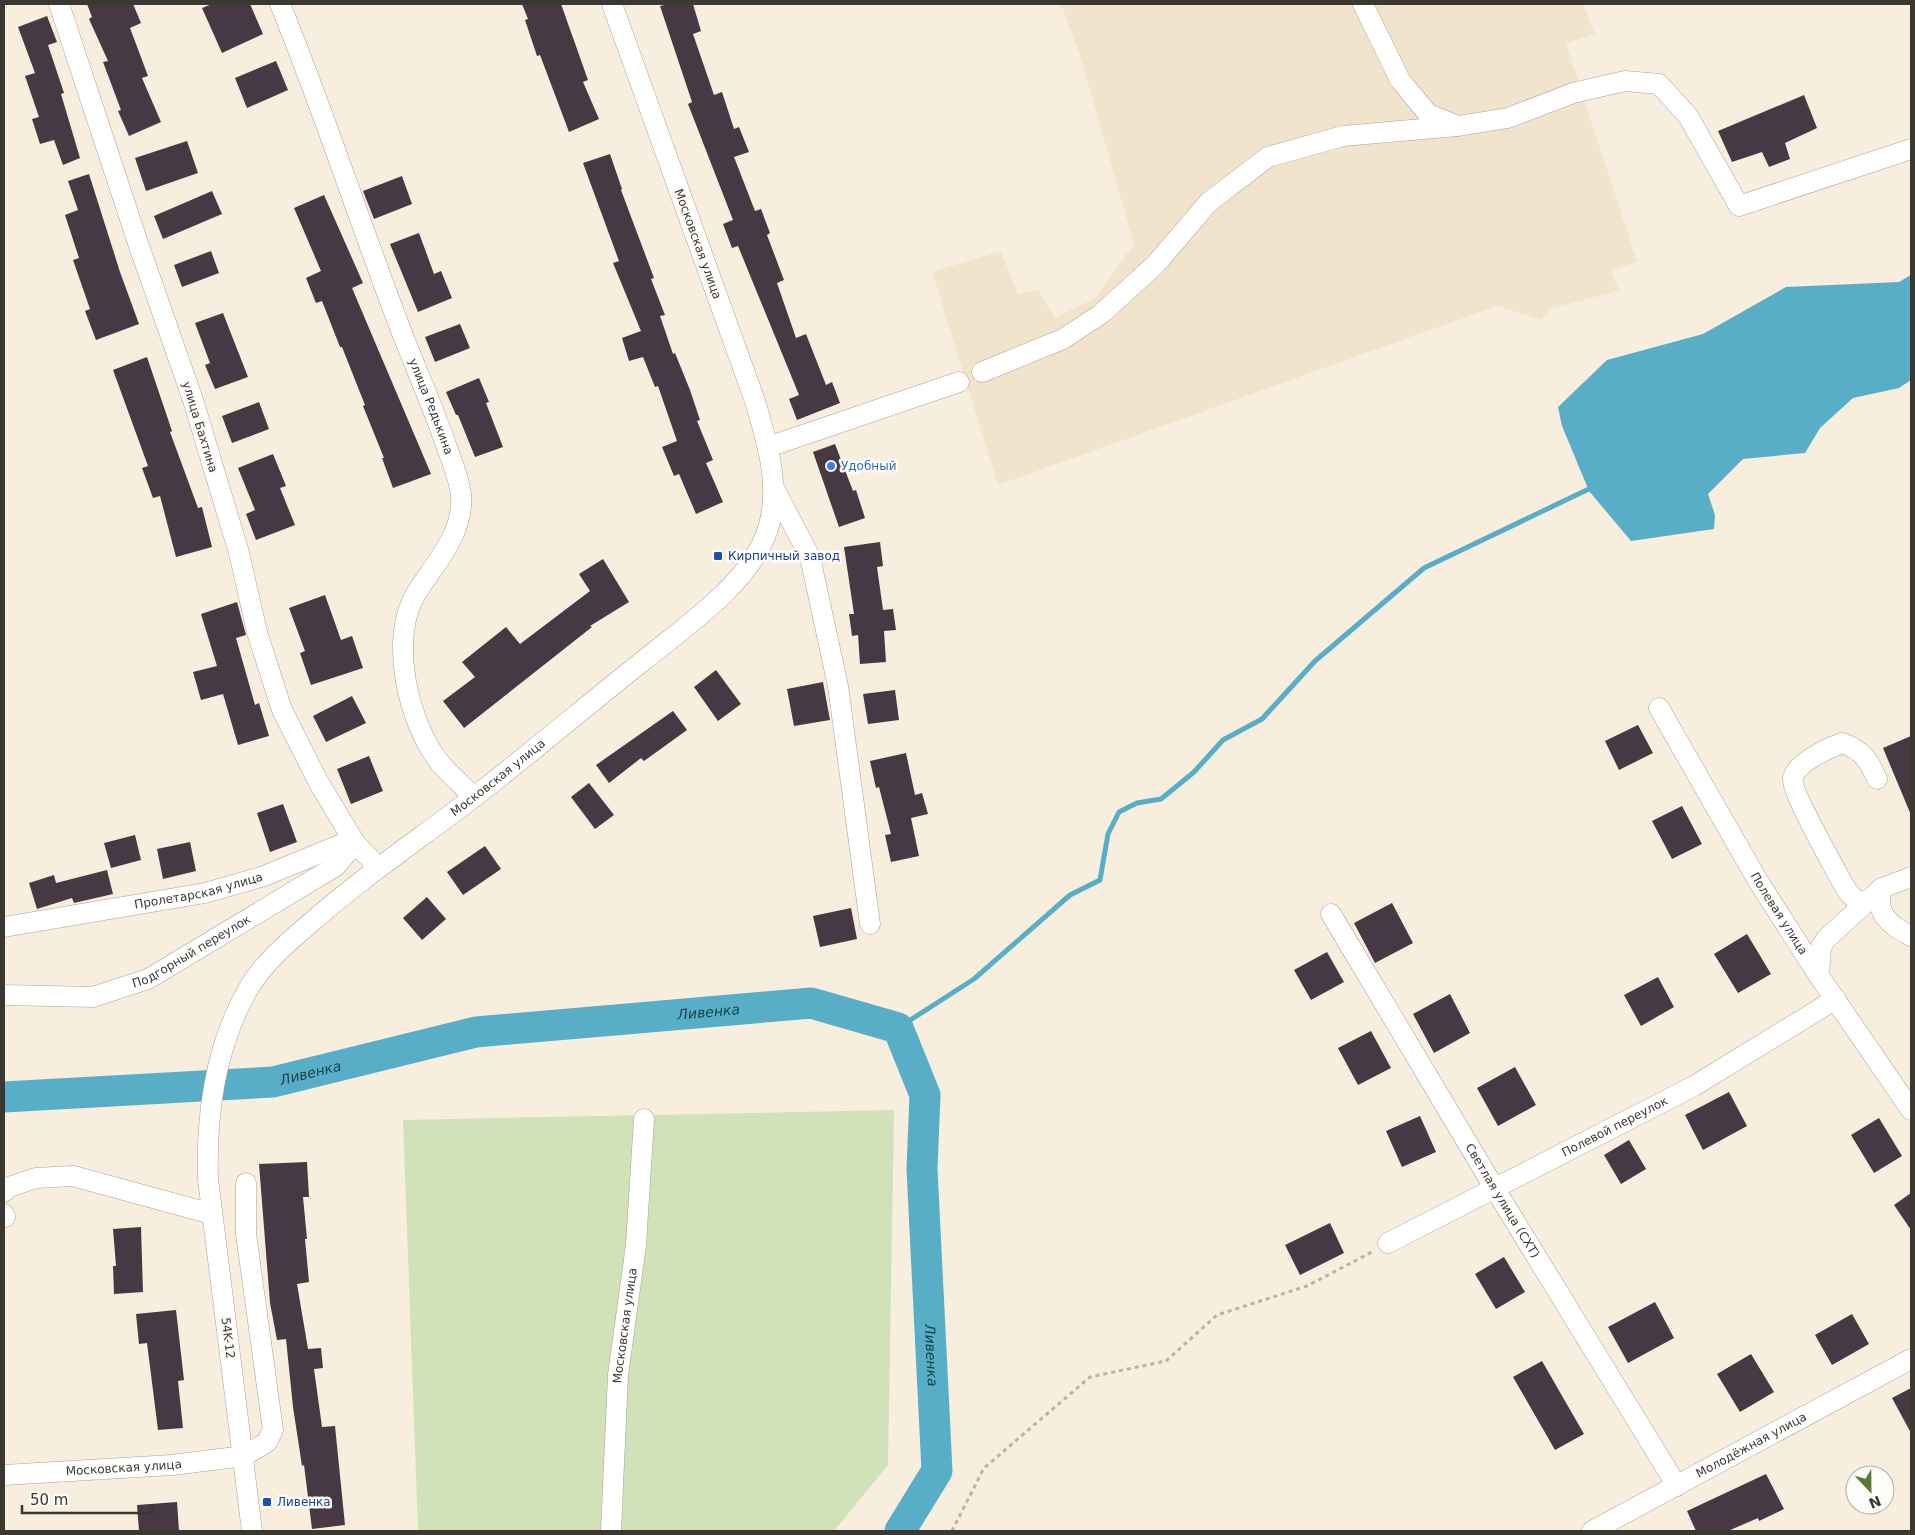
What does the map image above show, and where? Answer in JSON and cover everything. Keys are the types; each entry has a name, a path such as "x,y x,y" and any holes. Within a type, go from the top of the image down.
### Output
{"street":[{"name":"улица Бахтина","path":"59,4 138,243 193,400 239,553 257,632 282,710 319,783 355,843"},
{"name":"улица Редькина","path":"280,4 373,258 454,467 461,496 458,523 446,549 416,593 406,615 403,654 406,680 413,710 425,735 440,763 474,796"},
{"name":"Московская улица","path":"207,1144 217,1065 229,1030 252,983 285,944 378,868 474,796 696,618 736,580 754,558 765,537 771,514 774,488 768,447 755,401 612,4"},
{"path":"1363,4 1400,80 1428,114 1458,126"},
{"path":"982,372 1063,340 1101,314 1155,265 1209,202 1268,157 1343,136 1458,126 1508,118 1573,92 1625,80 1659,84 1688,116 1738,206 1911,149"},
{"path":"768,447 959,382"},
{"name":"Московская улица","path":"774,488 810,557 836,677 870,924"},
{"name":"Полевая улица","path":"1659,708 1758,881 1819,976 1911,1110"},
{"path":"1865,902 1856,900 1846,891 1796,796 1793,777 1796,772 1818,754 1842,743 1859,750 1866,756 1877,779"},
{"path":"355,843 378,868"},
{"name":"Пролетарская улица","path":"4,927 206,893 264,876 330,848 355,843"},
{"name":"Подгорный переулок","path":"4,995 93,997 148,979 336,866 355,843"},
{"path":"1819,976 1819,957 1826,939 1882,888 1911,877"},
{"path":"1882,888 1879,902 1880,910 1895,927 1911,936"},
{"name":"Светлая улица (СХТ)","path":"1331,914 1495,1189 1677,1486"},
{"name":"Полевой переулок","path":"1388,1243 1694,1086 1836,999"},
{"name":"Московская улица","path":"610,1531 618,1375 636,1246 644,1119"},
{"name":"54K-12","path":"207,1144 212,1214 252,1531"},
{"path":"4,1192 9,1187 36,1178 73,1176 212,1214"},
{"path":"244,1456 267,1442 273,1430 246,1234 246,1183"},
{"name":"Молодёжная улица","path":"1592,1531 1911,1359"},
{"name":"Московская улица","path":"4,1475 172,1465 244,1456"}],"path":[{"path":"952,1531 984,1468 1090,1377 1166,1361 1216,1316 1307,1286 1388,1243"}],"shaded area":[{"path":"1061,4 1583,4 1595,34 1566,43 1637,262 1611,270 1619,290 1551,309 1541,320 1497,306 998,485 932,272 1001,251 1018,294 1038,290 1055,318 1094,299 1134,244 1081,58"}],"green space":[{"path":"894,1110 888,1465 834,1531 418,1531 403,1120"}],"water":[{"path":"1911,275 1911,380 1899,388 1853,398 1820,428 1805,453 1743,459 1708,494 1715,515 1714,529 1631,541 1589,491 1562,426 1558,407 1607,360 1703,334 1786,287 1899,282"}],"building":[{"path":"87,4 133,4 141,23 130,28 148,76 142,78 161,122 129,136 118,111 121,110 103,62 108,61 89,19 92,17"},
{"path":"212,4 250,4 263,34 222,53 202,8"},
{"path":"522,4 561,4 588,80 583,82 599,119 569,132 540,55 537,56 525,20 528,19"},
{"path":"693,4 701,31 693,34 714,95 722,92 734,129 739,127 749,152 734,157 755,211 761,209 770,233 767,235 784,280 777,283 796,338 806,334 826,385 832,382 840,403 797,420 789,399 799,395 738,246 732,248 723,224 733,220 688,104 692,102 660,6"},
{"path":"47,16 57,42 48,45 64,93 61,94 80,158 63,165 54,140 40,144 32,119 39,117 25,76 35,73 18,27"},
{"path":"276,61 288,90 247,108 235,78"},
{"path":"1804,95 1817,128 1785,143 1790,159 1769,167 1762,152 1732,162 1718,131"},
{"path":"187,141 198,173 146,191 135,158"},
{"path":"610,154 621,190 654,278 651,279 665,315 660,316 673,354 675,353 690,390 700,420 697,421 713,460 706,463 723,502 696,514 679,474 674,476 662,447 677,441 658,386 655,387 643,357 629,361 622,338 641,331 613,263 619,261 583,163"},
{"path":"89,174 120,272 139,324 96,340 85,311 90,309 73,260 79,258 65,215 78,210 68,181"},
{"path":"402,176 412,204 374,219 363,191"},
{"path":"212,191 222,214 163,239 154,216"},
{"path":"324,195 363,283 352,288 431,474 393,488 382,458 384,458 363,406 365,405 342,347 340,347 322,301 316,303 306,278 321,271 294,208"},
{"path":"419,233 434,274 441,271 452,298 418,312 390,244"},
{"path":"211,251 219,273 182,287 174,265"},
{"path":"223,313 248,377 215,389 205,365 210,363 195,323"},
{"path":"460,324 470,348 435,362 425,337"},
{"path":"147,357 172,431 170,432 198,508 202,507 212,547 176,557 160,496 153,498 142,468 148,466 113,370"},
{"path":"479,378 489,402 486,403 503,447 475,457 458,415 456,415 446,392"},
{"path":"259,402 269,429 232,443 222,416"},
{"path":"835,444 853,491 856,490 865,518 839,527 813,452"},
{"path":"273,454 286,486 280,488 295,525 256,540 246,514 255,510 238,468"},
{"path":"880,542 883,566 877,567 883,610 893,609 896,630 884,631 886,662 860,664 858,635 852,636 849,614 854,614 844,547"},
{"path":"603,559 629,602 590,626 592,627 464,728 443,701 475,677 462,662 506,627 520,644 590,591 579,574"},
{"path":"325,595 341,640 352,636 363,668 311,685 300,653 305,651 289,608"},
{"path":"237,602 246,635 236,638 255,705 259,703 269,736 238,745 223,694 201,700 193,672 217,666 201,614"},
{"path":"716,670 741,704 718,721 694,687"},
{"path":"823,682 830,720 794,726 787,689"},
{"path":"895,690 899,720 868,724 863,694"},
{"path":"352,696 366,723 326,742 313,716"},
{"path":"673,711 687,730 644,761 641,758 609,783 596,765"},
{"path":"1638,725 1653,753 1619,770 1605,741"},
{"path":"1911,736 1911,815 1883,748"},
{"path":"906,753 915,795 922,793 928,814 911,818 919,856 891,862 885,835 891,834 879,787 876,788 870,761"},
{"path":"369,756 383,791 351,804 337,769"},
{"path":"589,783 614,815 595,829 571,797"},
{"path":"283,804 297,842 270,852 257,813"},
{"path":"1682,806 1702,844 1672,859 1652,821"},
{"path":"135,835 141,860 111,868 104,843"},
{"path":"190,842 196,871 163,879 157,849"},
{"path":"485,846 501,869 463,895 447,872"},
{"path":"107,870 113,894 74,903 72,898 37,909 29,883 54,875 56,883"},
{"path":"427,897 446,919 422,940 403,918"},
{"path":"1392,903 1413,943 1375,963 1354,923"},
{"path":"851,908 857,939 820,947 813,916"},
{"path":"1747,934 1771,974 1738,993 1714,954"},
{"path":"1327,952 1344,982 1311,1000 1294,970"},
{"path":"1658,977 1674,1007 1641,1026 1624,995"},
{"path":"1450,994 1470,1033 1434,1053 1413,1014"},
{"path":"1371,1031 1391,1068 1358,1085 1338,1048"},
{"path":"1515,1067 1536,1105 1498,1126 1477,1088"},
{"path":"1729,1092 1747,1126 1703,1150 1685,1115"},
{"path":"1420,1116 1436,1152 1402,1167 1386,1131"},
{"path":"1879,1118 1902,1156 1874,1173 1851,1135"},
{"path":"1629,1140 1646,1169 1621,1184 1604,1155"},
{"path":"307,1162 309,1197 303,1197 309,1282 297,1284 308,1349 321,1348 323,1368 314,1369 322,1427 335,1426 345,1525 312,1529 304,1465 302,1466 293,1407 286,1339 277,1340 270,1303 259,1164"},
{"path":"1911,1193 1911,1230 1894,1205"},
{"path":"1330,1223 1344,1253 1300,1275 1285,1245"},
{"path":"141,1227 143,1292 114,1294 113,1266 116,1266 113,1229"},
{"path":"1504,1257 1525,1292 1496,1309 1475,1274"},
{"path":"1655,1302 1674,1338 1628,1363 1608,1327"},
{"path":"176,1310 184,1380 178,1381 183,1428 158,1430 147,1343 139,1344 136,1314"},
{"path":"1852,1314 1869,1344 1832,1365 1815,1335"},
{"path":"1751,1354 1774,1392 1740,1412 1717,1374"},
{"path":"1542,1361 1584,1434 1555,1450 1513,1377"},
{"path":"1911,1388 1911,1433 1892,1398"},
{"path":"1766,1474 1784,1509 1759,1521 1758,1518 1728,1531 1696,1531 1687,1511"},
{"path":"177,1502 179,1531 139,1531 137,1505"}],"waterway":[{"path":"898,1028 974,979 1070,895 1100,880 1108,834 1119,812 1137,803 1161,799 1194,772 1223,740 1262,719 1315,661 1424,568 1593,487"},
{"name":"Ливенка","path":"4,1097 273,1082 476,1032 811,1003 898,1028 925,1095 922,1169 937,1471 900,1531"}],"place":[{"name":"Удобный","path":"831,466"},
{"name":"Кирпичный завод","path":"718,556"},
{"name":"Ливенка","path":"267,1502"}]}
